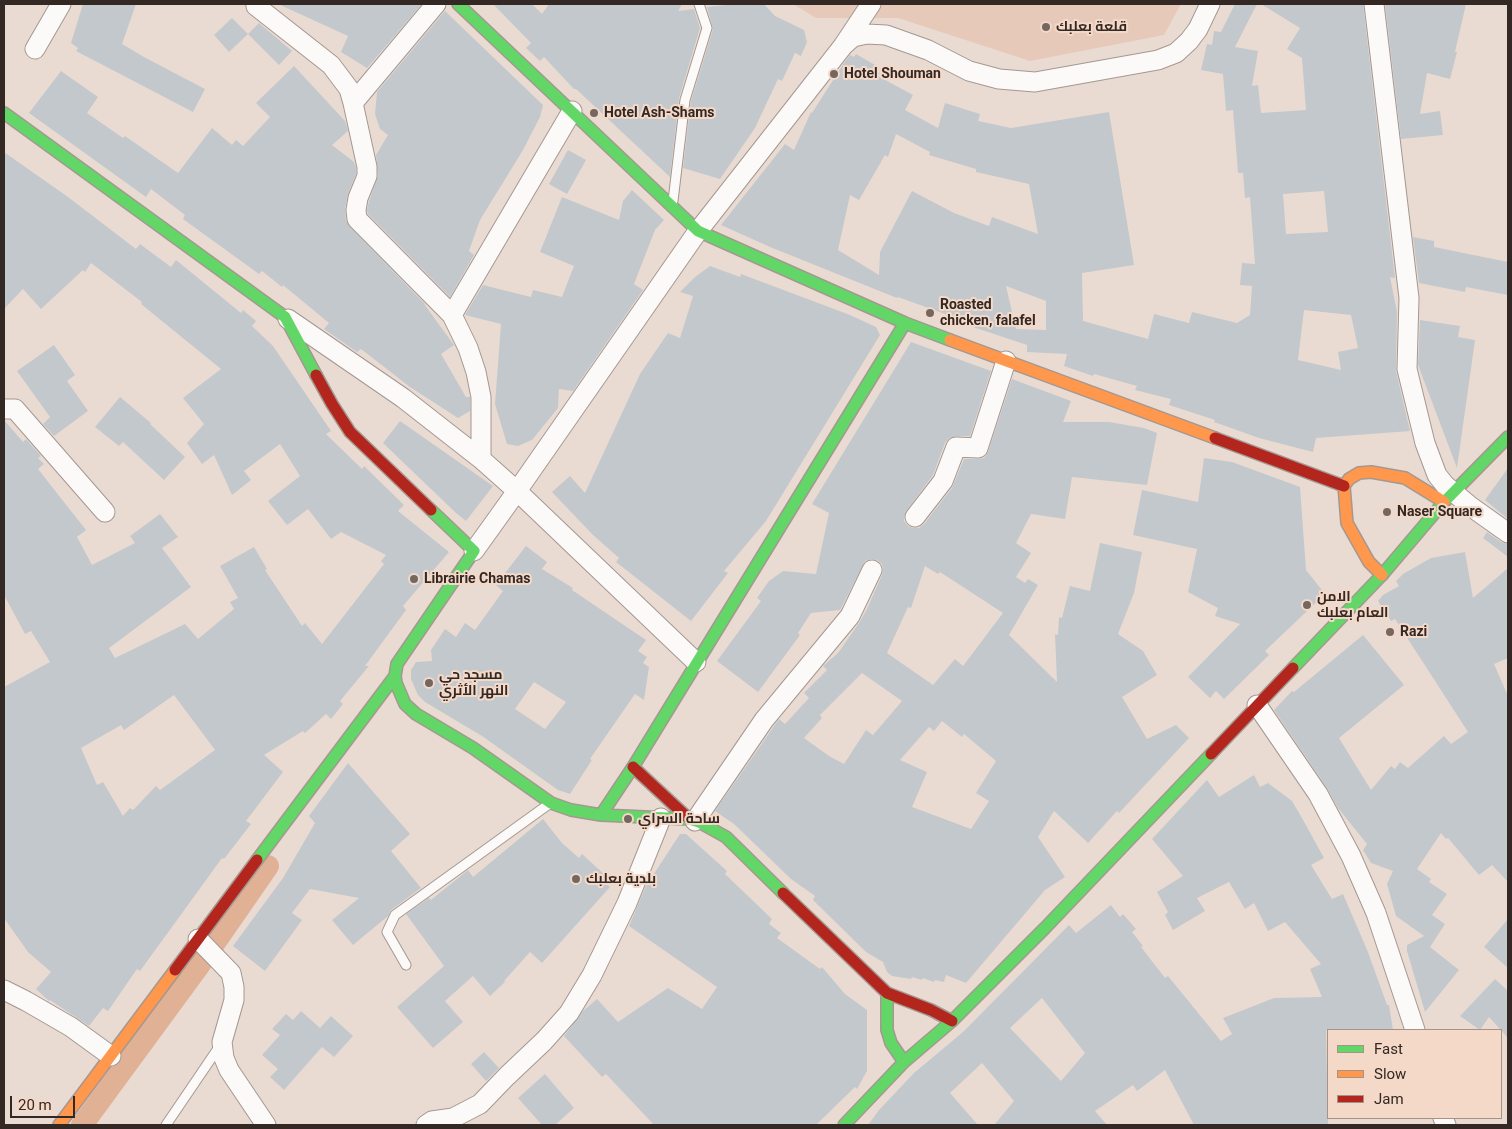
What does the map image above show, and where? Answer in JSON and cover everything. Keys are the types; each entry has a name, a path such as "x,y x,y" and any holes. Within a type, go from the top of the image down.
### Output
{"main road":[{"path":"458,4 698,231 905,323 1344,486"},
{"path":"4,113 285,317 332,404 350,432 474,551 437,607 409,644 397,664 394,676 203,943 111,1056 59,1125"},
{"path":"601,815 633,767 905,323"},
{"path":"844,1125 904,1062 952,1020 1045,928 1382,575 1449,497 1508,438"},
{"path":"1382,575 1368,562 1347,523 1344,486 1349,479 1359,473 1372,472 1405,478 1449,497"},
{"path":"394,676 405,704 416,714 473,748 551,803 571,810 601,815 692,820"},
{"path":"633,767 692,820 726,837 887,993 932,1010 952,1020"},
{"path":"887,993 887,1030 891,1043 904,1062"}],"street":[{"path":"35,49 61,4"},
{"path":"256,4 256,6 331,65 349,89 354,103 367,176 358,198 356,210 358,219 452,315 468,348 476,372 481,397 481,459"},
{"path":"354,103 436,4"},
{"path":"474,551 698,231 843,46 871,4"},
{"path":"843,46 853,37 867,34 886,35 928,50 969,71 999,79 1035,82 1158,60 1176,53 1194,35 1210,4"},
{"path":"1374,4 1409,298 1407,369 1425,443 1437,475 1449,497 1508,533"},
{"path":"452,315 572,111"},
{"path":"285,317 403,398 481,459 696,662"},
{"path":"915,517 943,481 956,447 978,448 1006,361"},
{"path":"4,409 15,409 105,512"},
{"path":"692,820 764,720 850,616 872,570"},
{"path":"1257,705 1318,794 1351,856 1376,914 1414,1029"},
{"path":"426,1125 432,1121 453,1118 480,1104 506,1076 544,1041 569,1013 592,976 627,903 661,818"},
{"path":"203,943 231,973 234,987 234,1000 222,1042 224,1058 229,1070 266,1125"},
{"path":"4,990 71,1027 111,1056"}],"lane":[{"path":"672,206 685,100 707,28 699,4"},
{"path":"406,965 387,932 395,915 551,803"},
{"path":"166,1125 222,1042"}],"shaded area":[{"name":"قلعة بعلبك","path":"793,4 1181,4 1164,35 1030,61 898,18 816,18"}],"building":[{"path":"83,4 136,4 122,44 205,89 193,112 76,51 78,48 71,43"},
{"path":"278,4 422,4 367,68 341,52 348,36"},
{"path":"493,4 532,4 542,14 549,4 682,4 678,11 694,9 700,28 679,98 670,177 574,89 544,57 540,61 526,48 531,43"},
{"path":"735,4 764,4 775,16 804,30 807,42 801,56 795,53 782,81 778,79 755,128 720,179 683,168 691,101 713,29 707,7"},
{"path":"1235,4 1257,4 1235,47 1258,51 1252,86 1258,85 1261,113 1306,110 1302,58 1287,49 1300,28 1261,4 1363,4 1395,278 1390,277 1397,312 1396,371 1410,431 1316,438 1313,452 1259,438 1214,422 1215,420 1169,405 1171,399 1135,390 1137,386 1094,374 1093,376 1064,366 1067,354 1027,352 1027,345 958,322 959,319 897,298 770,247 721,225 785,144 794,150 811,112 850,55 854,57 856,54 875,65 873,69 880,73 878,76 913,95 905,110 938,128 945,103 980,114 978,121 1011,128 1109,112 1134,265 1082,273 1083,321 1148,339 1154,314 1189,323 1192,312 1237,323 1250,315 1252,286 1240,285 1242,263 1255,264 1250,197 1245,198 1243,173 1238,173 1233,110 1226,111 1223,74 1201,70 1207,44 1212,45 1214,31 1221,32","holes":["896,134 930,152 929,155 976,169 976,172 1029,184 1038,234 992,217 989,226 954,213 912,191 880,252 879,275 838,250 850,195 859,200 885,155 888,157","1324,191 1328,232 1286,234 1283,194","1006,286 1046,301 1046,330 1016,329","1304,310 1351,315 1358,348 1338,352 1341,370 1298,360"]},
{"path":"1385,4 1466,4 1450,79 1427,73 1420,114 1440,111 1443,135 1401,139"},
{"path":"445,11 543,105 540,117 523,150 480,220 469,251 474,255 450,297 368,214 367,210 378,176 376,155 388,135 380,129 375,114 377,92"},
{"path":"232,18 248,34 229,52 214,35"},
{"path":"259,23 292,51 279,65 248,34"},
{"path":"294,66 345,121 348,131 332,145 354,162 356,168 356,174 345,208 346,220 349,226 426,305 424,304 454,345 441,354 466,397 470,397 470,411 458,418 410,387 361,349 357,352 324,329 329,323 283,285 282,287 262,271 259,274 183,219 185,215 151,189 146,197 29,113 61,71 98,97 87,113 123,138 125,136 178,173 212,128 232,145 236,140 243,146 270,117 256,103"},
{"path":"568,150 586,160 567,194 549,184"},
{"path":"4,152 68,197 136,249 140,244 171,267 176,260 241,313 243,310 256,321 252,326 273,346 331,431 326,434 362,469 364,466 404,505 398,511 449,552 403,606 406,610 365,666 369,666 340,701 343,704 331,719 326,714 305,733 303,731 264,755 283,772 246,821 251,824 224,859 222,858 140,971 137,969 108,1011 103,1008 89,1026 49,1001 36,989 51,972 28,952 4,918 4,687 50,662 31,631 25,634 4,595 4,420 23,442 26,439 41,456 38,458 44,464 38,469 86,530 77,537 92,565 135,543 130,536 160,514 178,537 162,548 191,587 109,648 115,658 185,624 198,639 234,609 230,602 238,598 220,566 254,547 267,569 265,570 302,626 305,623 322,644 384,564 381,561 386,555 341,532 331,539 308,509 287,525 268,501 300,476 280,444 244,471 251,480 232,495 214,455 202,464 187,443 204,424 183,398 221,369 141,304 142,302 91,263 85,272 83,270 41,309 23,289 4,309","holes":["174,695 215,750 160,790 156,786 133,810 130,808 123,816 103,782 97,785 81,748 121,725 124,730"]},
{"path":"632,190 664,220 655,230 634,284 643,290 573,391 559,389 558,408 532,440 518,446 507,444 495,404 501,324 465,315 483,285 531,297 533,290 562,297 574,266 540,252 562,197 619,220 623,201"},
{"path":"1413,237 1434,241 1434,247 1508,262 1508,295 1466,287 1465,292 1419,283"},
{"path":"710,266 740,277 741,274 850,315 876,327 880,335 766,521 724,571 728,573 691,621 616,562 619,558 592,534 552,492 570,476 585,493 640,374 668,333 680,338 693,296 680,292 695,277"},
{"path":"1420,320 1460,326 1458,337 1475,340 1457,468 1418,365"},
{"path":"911,342 991,371 970,436 949,438 945,443 933,475 906,511 904,521 913,528 919,528 924,524 952,488 964,459 984,458 988,452 1012,379 1071,401 1063,422 1109,422 1144,428 1157,433 1147,485 1072,477 1065,519 1031,514 1016,543 1031,553 1016,577 1025,583 1028,579 1038,585 1009,635 1057,682 1055,634 1058,635 1059,617 1062,618 1070,586 1090,591 1100,543 1142,552 1134,593 1118,634 1143,651 1157,675 1122,697 1147,739 1176,725 1189,738 1119,813 1117,811 1088,843 1054,811 1038,837 1065,877 1045,890 966,983 946,975 944,982 935,980 934,982 923,978 922,980 912,977 911,979 892,976 887,972 883,962 866,952 813,900 815,896 791,879 734,824 715,811 779,719 785,724 809,698 804,693 827,670 823,666 838,653 859,623 882,575 882,564 877,560 865,561 840,610 811,613 798,633 800,635 758,692 717,661 761,601 757,598 769,581 783,571 816,574 829,513 812,504","holes":["925,566 938,574 940,572 1003,613 963,666 955,659 933,685 887,653 908,607 911,608","862,673 902,701 873,735 866,730 844,764 804,738 822,718 820,715","942,721 962,737 964,734 996,761 976,793 989,801 971,829 912,807 927,772 900,760 929,727 934,731"]},
{"path":"54,345 75,375 67,381 88,411 54,436 43,424 50,417 17,371"},
{"path":"120,397 151,423 185,457 164,480 123,442 119,446 95,427"},
{"path":"400,421 493,486 466,521 383,443"},
{"path":"1204,458 1232,462 1300,487 1306,570 1325,594 1265,651 1269,655 1224,699 1216,691 1210,698 1188,677 1240,624 1215,616 1218,608 1188,592 1197,549 1133,535 1142,490 1198,502"},
{"path":"1508,468 1508,519 1485,500"},
{"path":"1487,532 1501,542 1508,544 1508,557 1483,538"},
{"path":"526,546 547,562 542,569 573,588 572,590 646,640 638,651 647,657 643,663 649,667 644,700 635,694 590,759 592,760 570,794 558,790 482,736 425,702 418,695 411,679 411,670 416,662 432,661 431,650 445,629 456,637 465,623 475,630 503,591 496,585","holes":["534,682 566,702 545,729 515,709"]},
{"path":"1465,552 1473,598 1508,568 1508,658 1494,664 1508,696 1508,882 1492,865 1479,875 1448,838 1446,839 1441,833 1417,869 1431,879 1429,882 1447,894 1432,915 1445,924 1430,947 1459,970 1425,1012 1407,951 1407,945 1424,936 1396,916 1387,884 1393,871 1371,863 1363,850 1367,844 1338,808 1327,788 1274,710 1292,691 1294,692 1363,635 1404,685 1339,738 1371,790 1391,766 1395,769 1400,762 1408,768 1444,736 1451,744 1468,732 1395,619 1391,621 1378,601 1383,595 1399,586 1396,581 1403,574 1431,558"},
{"path":"348,763 410,834 391,851 421,888 391,910 388,916 353,945 332,920 359,898 310,889 292,913 302,920 265,971 233,946 283,878 315,823 309,816"},
{"path":"1254,775 1260,787 1268,783 1292,801 1324,858 1311,865 1332,899 1343,894 1368,952 1387,1005 1389,1005 1393,1029 1326,1030 1328,1125 1194,1125 1165,1070 1137,1091 1133,1085 1095,1111 1107,1125 994,1125 1014,1101 982,1063 950,1093 978,1125 868,1125 879,1110 914,1073 963,1032 1069,925 1076,933 1111,905 1120,917 1123,914 1136,929 1132,932 1143,946 1141,947 1165,978 1168,976 1221,1041 1232,1034 1223,1018 1274,998 1322,997 1310,969 1321,964 1285,922 1268,931 1254,903 1245,909 1229,882 1197,898 1205,911 1173,930 1165,915 1168,912 1157,892 1183,876 1152,839 1207,780 1219,797","holes":["1042,998 1085,1053 1061,1081 1010,1028"]},
{"path":"543,819 562,843 579,858 582,854 605,875 601,879 610,887 542,963 530,952 505,982 490,996 473,976 445,1001 463,1022 433,1048 397,1007 444,966 406,914 429,898 431,900 468,870 473,877"},
{"path":"680,834 686,834 727,871 725,874 772,919 769,924 781,933 777,938 820,969 822,967 845,994 867,1010 867,1071 857,1089 855,1087 816,1125 654,1125 606,1074 602,1077 564,1036 583,1011 597,999 618,1022 668,988 702,1009 717,987 629,926 646,886"},
{"path":"1508,919 1508,968 1484,947"},
{"path":"1495,979 1508,991 1508,1038 1502,1029 1489,1017 1481,1029 1479,1029 1460,1016"},
{"path":"301,1011 320,1028 331,1016 353,1036 334,1057 322,1047 284,1090 270,1077 278,1069 262,1055 280,1035 272,1029 286,1014 293,1020"},
{"path":"484,1052 499,1068 486,1081 471,1064"},
{"path":"545,1074 574,1108 555,1125 542,1125 518,1098"}],"waterway":[{"path":"82,1125 198,967 268,866"}],"traffic: fast":[{"path":"458,4 698,231 905,323 950,340"},
{"path":"4,113 285,317 316,375"},
{"path":"601,815 633,767 905,323"},
{"path":"1293,668 1382,575 1444,502 1508,437"},
{"path":"431,510 474,551 397,664 396,683 405,704 416,714 473,748 551,803 571,810 601,815 689,819 699,822 726,837 783,893"},
{"path":"257,860 395,676"},
{"path":"844,1125 904,1062 952,1021 1045,928 1211,754"},
{"path":"887,993 887,1030 891,1043 904,1062"}],"traffic: slow":[{"path":"950,340 1215,438"},
{"path":"1382,575 1369,562 1347,523 1344,486 1349,479 1359,473 1371,472 1405,478 1444,502"},
{"path":"59,1125 175,970"}],"traffic: jam":[{"path":"316,375 350,432 431,510"},
{"path":"1215,438 1344,486"},
{"path":"1211,754 1293,668"},
{"path":"633,767 689,819"},
{"path":"175,970 257,860"},
{"path":"783,893 887,993 931,1010 952,1021"}],"place":[{"name":"قلعة بعلبك","path":"1046,27"},
{"name":"Hotel Shouman","path":"834,74"},
{"name":"Hotel Ash-Shams","path":"594,113"},
{"name":"Roasted chicken, falafel","path":"930,313"},
{"name":"Naser Square","path":"1387,512"},
{"name":"Librairie Chamas","path":"414,579"},
{"name":"الامن العام بعلبك","path":"1307,605"},
{"name":"Razi","path":"1390,632"},
{"name":"مسجد حي النهر الأثري","path":"429,683"},
{"name":"ساحة السراي","path":"628,819"},
{"name":"بلدية بعلبك","path":"576,879"}]}
